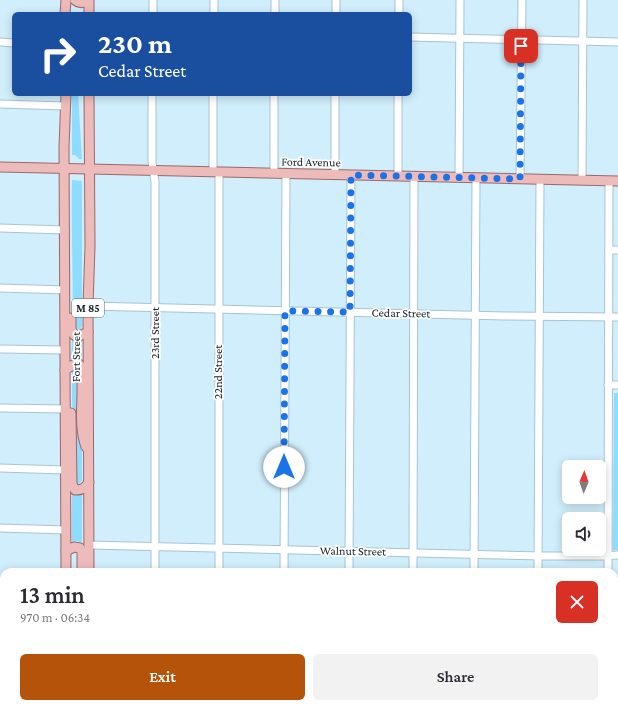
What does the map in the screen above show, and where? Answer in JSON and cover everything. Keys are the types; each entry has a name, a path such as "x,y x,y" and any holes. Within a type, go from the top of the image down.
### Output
{"main road":[{"path":"66,0 66,12"},
{"path":"75,0 79,3 84,3 89,0"},
{"path":"89,0 89,12"},
{"name":"Fort Street","path":"66,96 64,169 66,568"},
{"name":"Fort Street","path":"88,568 88,306 90,246 89,96"},
{"name":"Ford Avenue","path":"0,167 613,181"},
{"path":"65,250 71,273 72,332 76,336 88,332"},
{"path":"65,370 76,363 81,367 83,439 89,456"},
{"path":"65,390 72,426 72,484 76,490 80,490 85,488 89,482"},
{"path":"66,551 74,547 80,548 82,552 82,568"}],"street":[{"path":"153,0 153,12"},
{"path":"214,0 214,12"},
{"path":"275,0 275,12"},
{"path":"336,0 336,12"},
{"path":"399,0 399,12"},
{"path":"459,178 460,0"},
{"path":"520,179 522,0"},
{"path":"582,180 583,0"},
{"path":"412,37 618,42"},
{"path":"0,42 12,43"},
{"name":"23rd Street","path":"152,96 152,162 155,182 155,568"},
{"name":"22nd Street","path":"213,96 218,309 218,568"},
{"path":"274,96 274,173"},
{"path":"335,96 335,175"},
{"path":"398,96 398,176"},
{"path":"0,104 66,106"},
{"path":"284,568 286,174"},
{"path":"349,568 351,175"},
{"path":"413,568 414,176"},
{"path":"474,568 476,178"},
{"path":"538,568 540,179"},
{"path":"608,568 609,250 613,181"},
{"path":"0,228 65,230"},
{"path":"609,250 618,250"},
{"path":"0,288 65,290"},
{"name":"Cedar Street","path":"88,306 414,314 618,317"},
{"path":"0,349 66,350"},
{"path":"608,385 618,386"},
{"path":"0,408 66,409"},
{"path":"0,468 65,470"},
{"path":"0,528 66,530"},
{"name":"Walnut Street","path":"89,545 414,553 618,555"}],"shaded area":[{"path":"72,96 78,96 82,159 72,155"},
{"path":"72,180 82,181 82,326 80,330 73,321"},
{"path":"72,338 82,339 82,361 79,359 71,360"},
{"path":"74,369 78,372 82,454 82,480 79,484 76,482 72,400 72,372"},
{"path":"614,393 618,393 618,550 613,550"},
{"path":"72,492 82,493 82,543 77,541 72,542"}],"route":[{"path":"284,467 285,311 350,312 351,175 520,179 521,46"}]}
